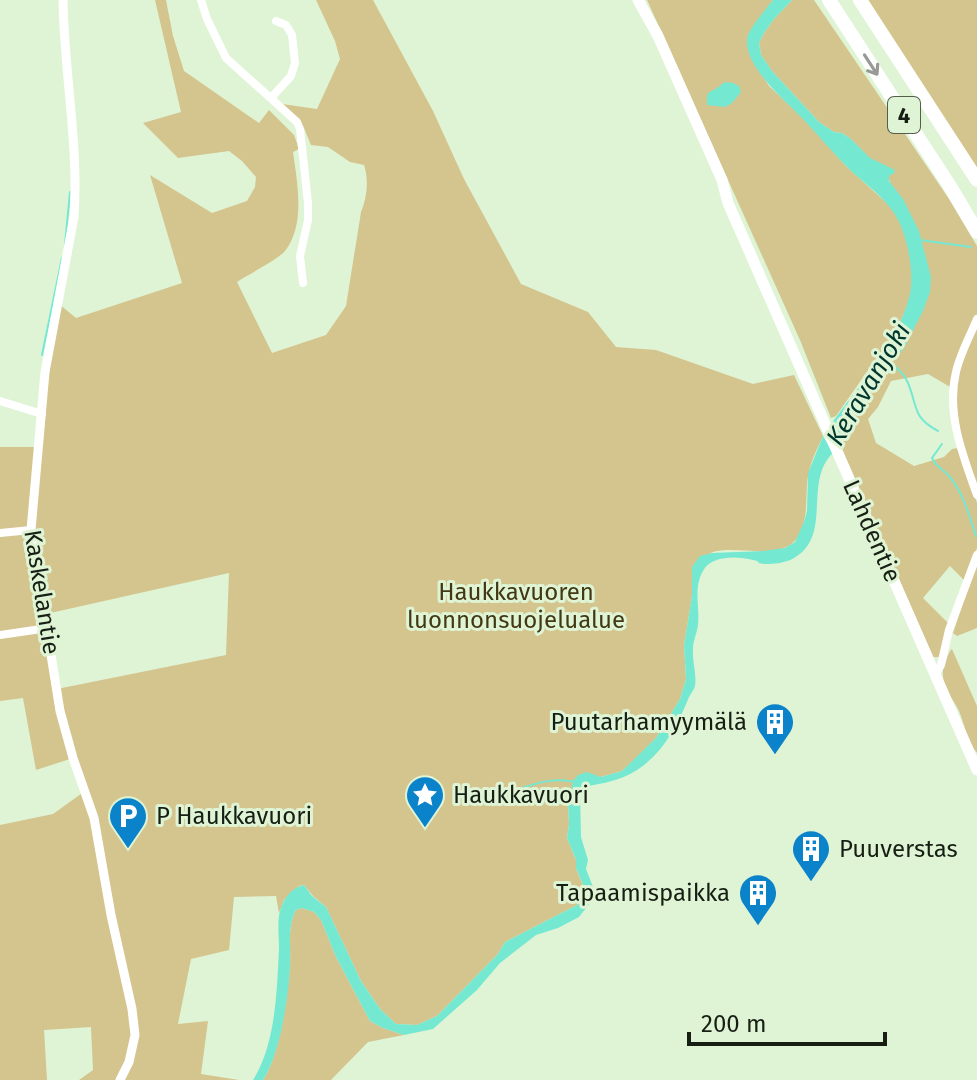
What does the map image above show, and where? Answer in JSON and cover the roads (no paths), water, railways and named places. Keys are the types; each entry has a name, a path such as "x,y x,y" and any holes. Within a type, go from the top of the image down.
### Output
{"highway":[{"name":"4","path":"829,0 977,232"},
{"name":"4","path":"860,0 977,180"}],"main road":[{"name":"Lahdentie","path":"640,3 652,38 722,180 728,203 977,769"}],"street":[{"name":"Kaskelantie","path":"63,0 63,38 76,191 74,217 45,372 31,530 60,711 94,818 132,1009 135,1035 129,1062 120,1080"},
{"path":"201,0 226,58 297,122 302,137 308,218 300,256 303,283"},
{"path":"271,98 291,76 295,63 292,35 286,25 276,21"},
{"path":"977,319 959,362 953,392 956,431 977,495"},
{"path":"0,401 42,414"},
{"path":"0,533 31,530"},
{"path":"935,675 977,555"},
{"path":"0,635 48,628"}],"water":[{"name":"Keravanjoki","path":"773,0 792,0 764,33 759,43 761,55 819,122 851,139 870,158 895,170 889,181 903,199 919,231 931,277 930,292 923,311 904,348 885,369 838,440 831,424 888,346 905,311 911,286 909,257 895,214 776,92 751,58 747,46 748,35"},
{"path":"725,82 739,86 741,92 725,107 707,105 708,94"},
{"path":"823,436 833,453 824,465 820,478 816,522 806,548 794,558 780,563 764,564 733,558 718,559 707,566 700,577 698,591 698,625 693,649 695,686 672,732 657,753 638,770 616,780 584,787 580,793 581,837 588,860 586,869 595,892 579,917 536,935 500,963 477,990 433,1029 404,1035 370,1021 336,957 321,920 314,912 302,908 296,910 290,930 288,992 279,1041 263,1080 253,1080 261,1066 274,1016 280,911 286,898 296,888 304,885 326,907 361,981 380,1009 396,1024 417,1025 437,1016 498,954 505,942 581,903 586,892 567,838 568,804 573,781 587,772 601,777 622,771 656,738 680,699 686,679 684,646 692,596 692,567 700,556 712,553 763,551 785,548 795,542 807,511 808,473"}],"waterway":[{"path":"65,244 70,192"},
{"path":"920,240 971,247"},
{"path":"42,355 62,258"},
{"name":"Keravanjoki","path":"891,363 906,380 920,416 938,431"},
{"path":"942,444 932,458 959,490 976,536"},
{"path":"518,789 554,780 575,782"}],"place":[{"name":"Puutarhamyymälä","path":"775,756"},
{"name":"Haukkavuori","path":"425,829"},
{"name":"P Haukkavuori","path":"128,850"},
{"name":"Puuverstas","path":"811,883"},
{"name":"Tapaamispaikka","path":"758,927"}],"park label":[{"name":"Haukkavuoren luonnonsuojelualue","path":"516,606"}]}
